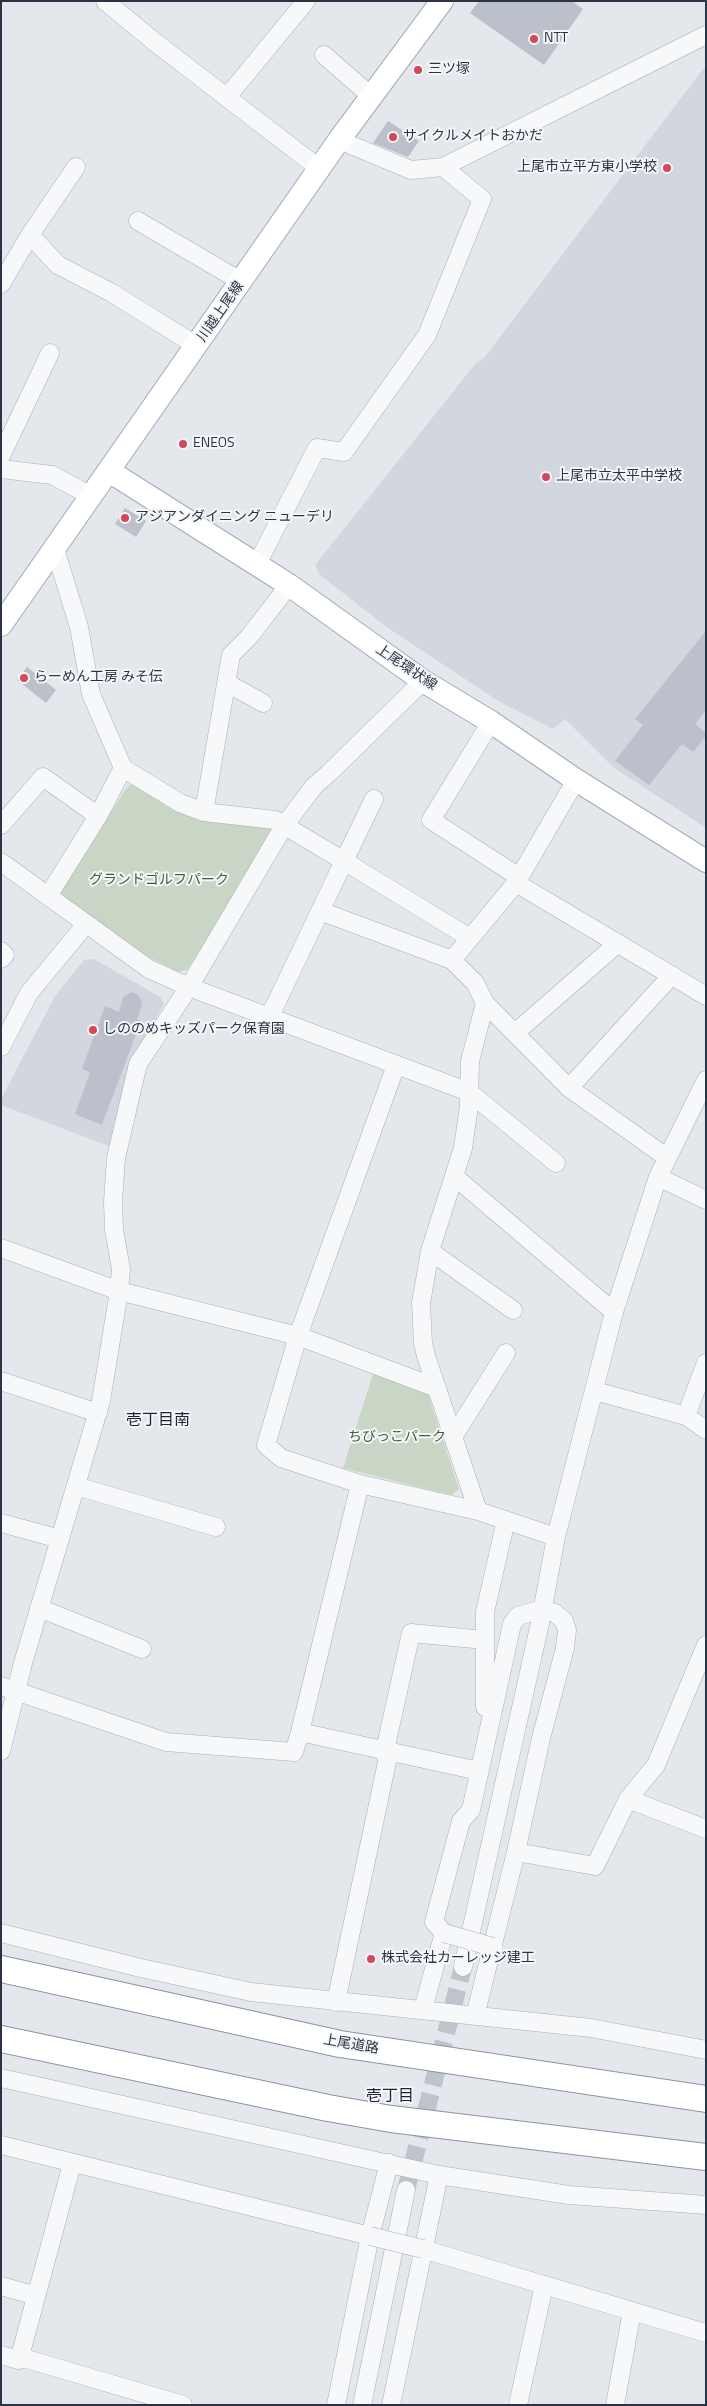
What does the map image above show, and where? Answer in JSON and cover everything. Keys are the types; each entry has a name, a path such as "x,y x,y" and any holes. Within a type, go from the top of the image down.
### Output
{"highway":[{"name":"上尾道路","path":"1,1969 340,2044 706,2099"},
{"path":"1,2038 382,2117 706,2157"}],"main road":[{"name":"川越上尾線","path":"1,625 198,346 339,140 440,2"},
{"name":"上尾環状線","path":"109,471 289,585 423,681 491,722 576,780 706,861"}],"street":[{"path":"105,1 320,169"},
{"path":"227,97 306,1"},
{"path":"339,140 411,170 444,167 706,35"},
{"path":"324,55 371,96"},
{"path":"1,284 30,235 76,167"},
{"path":"257,564 317,448 344,452 427,335 482,199 444,167"},
{"path":"138,221 242,282"},
{"path":"30,235 58,265 112,293 198,346"},
{"path":"1,456 50,354"},
{"path":"1,469 52,476 91,496"},
{"path":"55,549 79,626 91,694 123,768 180,803 204,812 275,820 470,938"},
{"path":"204,812 231,655 249,638 289,585"},
{"path":"1,1751 9,1688 39,1608 98,1413 119,1291 121,1268 114,1230 113,1202 116,1158 138,1064 189,987 284,826 314,786 423,681"},
{"path":"227,683 263,703"},
{"path":"491,722 430,820 517,880 706,996"},
{"path":"48,896 98,816 123,768"},
{"path":"1,825 43,777 98,816"},
{"path":"452,960 517,880 576,780"},
{"path":"269,1018 374,799"},
{"path":"1,862 149,969 189,987 269,1018 469,1092 556,1163"},
{"path":"320,911 452,960 475,983 485,1003 569,1088 666,1157"},
{"path":"1,1047 29,993 86,924"},
{"path":"515,1034 618,943"},
{"path":"1,951 5,954 1,959"},
{"path":"569,1088 672,975"},
{"path":"478,1511 423,1343 421,1303 430,1251 463,1148 470,1061 485,1003"},
{"path":"396,1065 298,1336 266,1445 281,1458 360,1484 478,1511 556,1537"},
{"path":"462,1967 542,1609 556,1537 614,1312 658,1177 666,1157 706,1080"},
{"path":"455,1176 614,1312"},
{"path":"658,1177 706,1200"},
{"path":"1,1248 119,1291 298,1336 437,1388"},
{"path":"430,1251 513,1310"},
{"path":"453,1437 506,1353"},
{"path":"686,1416 706,1363"},
{"path":"1,1382 98,1413"},
{"path":"595,1391 686,1416 706,1430"},
{"path":"9,1688 166,1742 294,1752 360,1484"},
{"path":"76,1486 216,1527"},
{"path":"485,1745 485,1612 506,1520"},
{"path":"1,1523 60,1540"},
{"path":"39,1608 142,1649"},
{"path":"475,2016 493,1947 516,1852 541,1738 566,1648 567,1630 564,1621 555,1613 542,1609 518,1616 512,1624 471,1810 461,1821 434,1922 444,1933 493,1947"},
{"path":"336,2002 387,1762 385,1750 410,1633 485,1640"},
{"path":"516,1852 595,1866 628,1799 656,1765 706,1645"},
{"path":"300,1732 479,1771"},
{"path":"628,1799 706,1830"},
{"path":"1,1933 141,1968 251,1992 592,2028 706,2050"},
{"path":"423,2009 444,1933"},
{"path":"1,2078 439,2174 569,2195 706,2205"},
{"path":"1,2145 423,2249 706,2333"},
{"path":"336,2405 370,2236 389,2162"},
{"path":"1,2355 19,2360 72,2164"},
{"path":"391,2405 439,2174"},
{"path":"362,2405 406,2190"},
{"path":"518,2405 544,2285"},
{"path":"1,2286 36,2296"},
{"path":"615,2405 632,2311"},
{"path":"20,2356 184,2405"}],"shaded area":[{"name":"上尾市立太平中学校","path":"706,65 706,828 613,767 565,719 553,729 500,702 388,628 320,575 315,565 476,363 484,358"},
{"name":"しののめキッズパーク保育園","path":"94,959 160,997 164,1004 134,1057 111,1147 1,1105 1,1099 55,996 84,960"}],"green space":[{"name":"グランドゴルフパーク","path":"133,782 190,817 270,828 274,836 187,970 178,972 122,943 63,900 61,891 125,790"},
{"name":"ちびっこパーク","path":"373,1374 427,1391 459,1489 451,1495 343,1468"}],"building":[{"name":"NTT","path":"479,1 572,1 583,9 544,65 470,13"},
{"path":"388,121 419,141 408,157 373,143"},
{"path":"125,508 146,521 136,537 115,524"},
{"path":"706,631 706,710 695,724 706,733 706,736 693,752 682,744 649,785 615,761 643,725 635,719"},
{"path":"27,667 56,690 46,703 17,680"},
{"path":"132,992 138,995 141,1000 142,1005 137,1019 141,1021 102,1125 75,1114 90,1072 82,1069 105,1006 119,1012 123,997"}],"tunnel":[{"path":"406,2190 463,1967"}],"place":[{"name":"NTT","path":"534,39"},
{"name":"三ツ塚","path":"418,70"},
{"name":"サイクルメイトおかだ","path":"393,137"},
{"name":"上尾市立平方東小学校","path":"667,168"},
{"name":"ENEOS","path":"183,444"},
{"name":"上尾市立太平中学校","path":"546,477"},
{"name":"アジアンダイニング ニューデリ","path":"125,518"},
{"name":"らーめん工房 みそ伝","path":"24,678"},
{"name":"しののめキッズパーク保育園","path":"93,1030"},
{"name":"株式会社カーレッジ建工","path":"371,1959"}],"district":[{"name":"壱丁目南","path":"158,1421"},
{"name":"壱丁目","path":"390,2097"}]}
